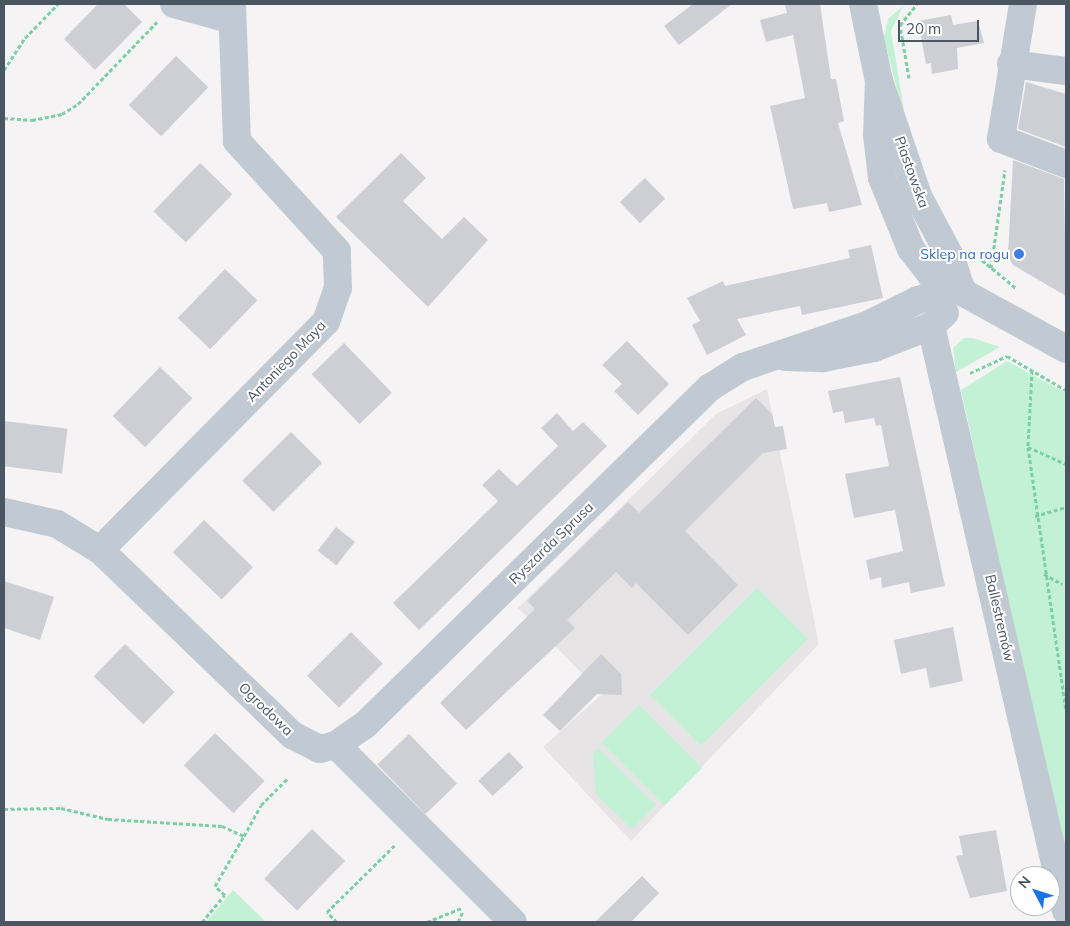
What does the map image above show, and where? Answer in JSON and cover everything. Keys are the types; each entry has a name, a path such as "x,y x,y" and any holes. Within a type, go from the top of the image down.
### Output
{"street":[{"path":"174,4 231,11"},
{"name":"Piastowska","path":"863,4 879,82 918,196 951,258 961,288"},
{"path":"1023,4 1011,64 1001,139 1066,164"},
{"name":"Antoniego Maya","path":"100,550 326,322 338,288 337,251 237,141 231,11"},
{"path":"1011,64 1066,71"},
{"path":"961,288 1066,349"},
{"name":"Ryszarda Sprusa","path":"776,357 824,358 874,348 931,326 950,309 961,288"},
{"name":"Ryszarda Sprusa","path":"336,745 365,725 709,388 743,367 867,325 918,300 961,288"},
{"name":"Ballestremów","path":"931,326 1066,910"},
{"name":"Ogrodowa","path":"4,512 57,524 100,550 292,734 320,749 336,745"},
{"path":"336,745 513,922"}],"path":[{"path":"4,70 25,38 58,4"},
{"path":"4,118 32,120 62,114 78,104 174,4"},
{"path":"991,269 1007,156 1001,139"},
{"path":"979,257 1012,285"},
{"path":"1006,356 1066,390"},
{"path":"1032,370 1028,446 1035,516 1066,710"},
{"path":"1028,446 1066,464"},
{"path":"1035,516 1066,507"},
{"path":"1044,574 1062,584"},
{"path":"202,922 226,895 215,886 261,805 288,778"},
{"path":"4,809 61,808 108,819 222,826 244,836"},
{"path":"337,922 327,912 400,840"},
{"path":"426,922 466,906 458,922"}],"shaded area":[{"path":"767,389 819,644 631,841 543,747 602,694 518,608 716,414"}],"green space":[{"path":"903,6 891,31 907,129 884,38 888,19"},
{"path":"964,338 973,338 1000,347 956,372 953,348"},
{"path":"1007,361 1066,393 1066,861 961,390"},
{"path":"757,588 808,639 701,746 650,695"},
{"path":"639,705 702,768 664,805 602,742"},
{"path":"599,748 656,805 632,829 596,794 593,754"},
{"path":"233,890 266,922 206,922"}],"building":[{"path":"98,4 124,4 142,22 95,70 64,39"},
{"path":"693,4 732,4 679,45 664,26"},
{"path":"785,4 820,4 831,79 836,79 844,121 838,123 862,205 829,212 827,203 793,209 770,106 805,98 793,35 766,42 760,20 787,13"},
{"path":"951,15 953,25 978,21 984,43 957,48 958,69 932,74 931,63 926,64 918,21"},
{"path":"176,56 208,87 161,136 129,105"},
{"path":"1026,82 1066,94 1066,147 1018,129"},
{"path":"401,153 426,178 403,201 442,239 464,217 488,240 428,307 336,217"},
{"path":"1013,160 1064,179 1066,296 1013,265 1008,256"},
{"path":"200,163 232,194 186,242 153,211"},
{"path":"645,178 665,199 640,223 620,202"},
{"path":"871,245 883,298 802,315 800,306 737,319 746,335 707,355 692,325 700,321 687,298 723,281 725,286 850,258 848,250"},
{"path":"225,269 257,300 210,349 178,318"},
{"path":"627,341 669,384 638,415 614,391 622,384 602,365"},
{"path":"344,343 392,393 360,424 312,374"},
{"path":"160,367 192,398 145,447 113,416"},
{"path":"900,377 945,586 911,593 909,582 882,588 881,577 870,580 866,560 903,551 895,510 854,518 845,474 889,466 881,425 876,426 874,418 845,423 843,411 833,413 828,391"},
{"path":"756,398 772,414 775,427 783,426 787,449 763,453 685,531 738,585 688,635 636,583 632,588 616,572 567,620 575,628 466,730 440,703 535,609 527,601 628,502 639,513"},
{"path":"557,413 573,431 583,422 607,446 419,630 393,603 498,501 482,485 499,469 517,486 558,446 541,428"},
{"path":"4,421 68,429 62,473 4,466"},
{"path":"291,432 322,463 273,512 242,481"},
{"path":"204,520 253,567 222,600 173,552"},
{"path":"336,527 355,542 336,565 318,551"},
{"path":"4,581 54,597 40,640 4,628"},
{"path":"953,627 963,681 930,688 926,668 901,674 894,640"},
{"path":"351,632 383,664 339,708 307,676"},
{"path":"125,644 175,692 143,724 94,676"},
{"path":"601,654 621,674 622,695 597,694 560,731 543,715"},
{"path":"215,733 265,781 233,813 184,765"},
{"path":"409,734 457,784 425,814 377,765"},
{"path":"509,752 523,767 493,796 478,781"},
{"path":"312,829 345,861 297,911 264,879"},
{"path":"996,830 1007,891 970,898 956,856 963,855 959,836"},
{"path":"642,876 659,893 631,922 595,922"}],"place":[{"name":"Sklep na rogu","path":"1019,254"}]}
